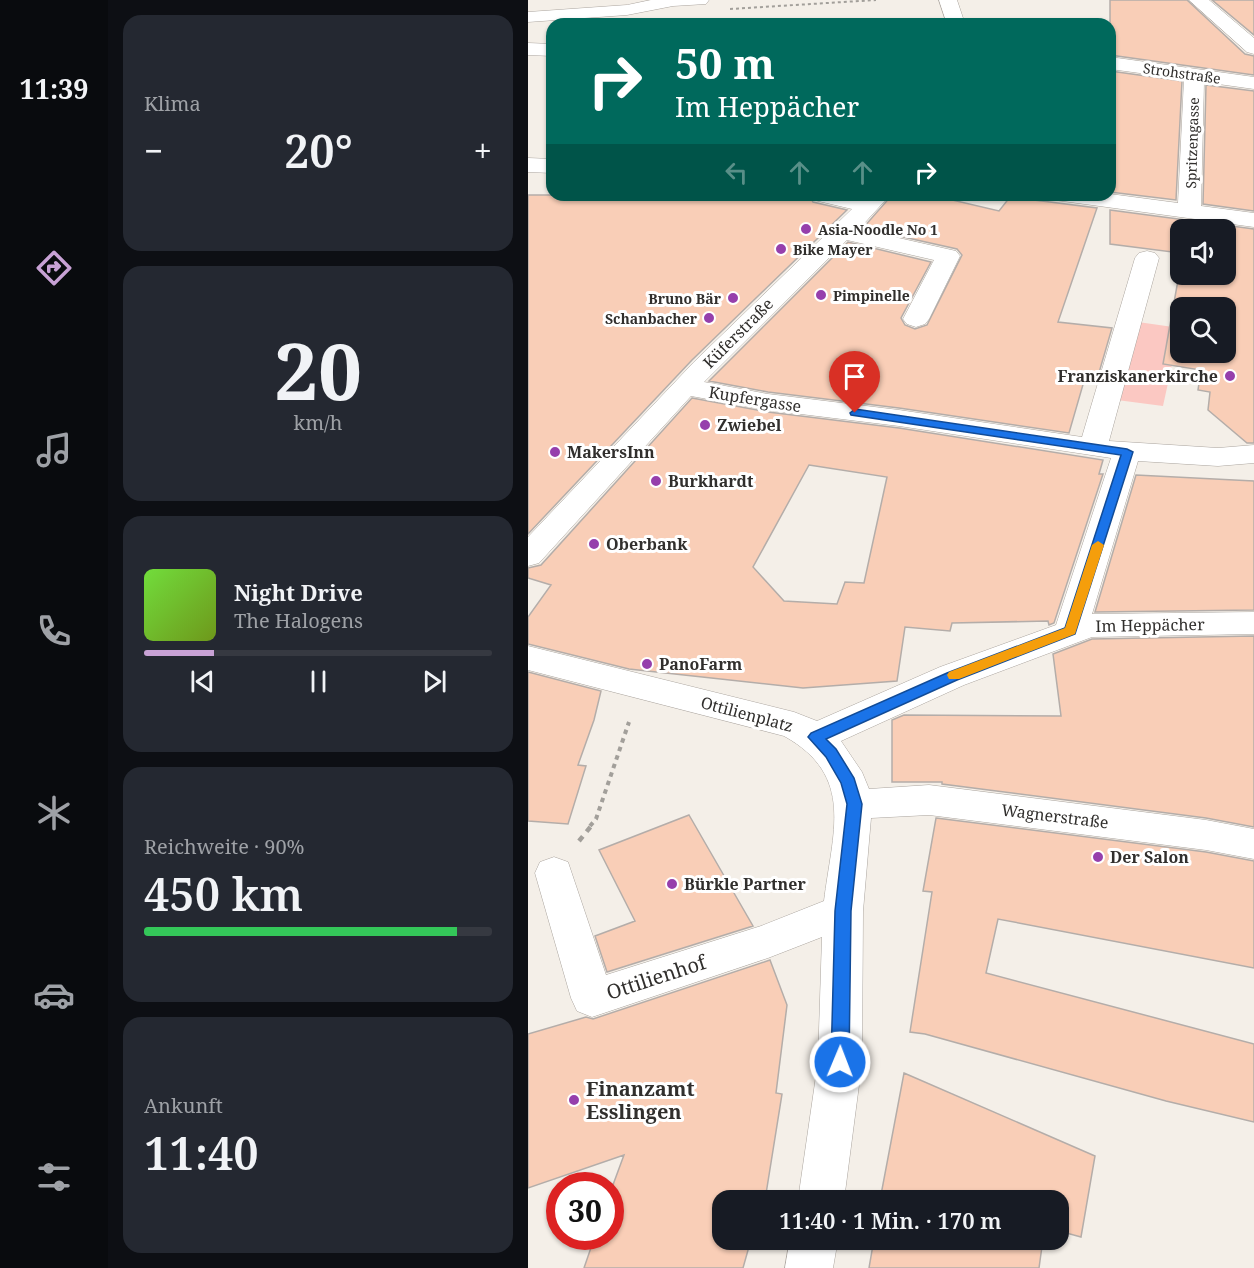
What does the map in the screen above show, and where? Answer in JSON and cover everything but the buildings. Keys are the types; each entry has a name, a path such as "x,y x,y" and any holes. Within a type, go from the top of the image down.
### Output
{"street":[{"path":"528,3 555,9 626,17 665,2 700,0"},
{"path":"948,0 954,18"},
{"path":"1198,0 1254,48"},
{"path":"528,19 555,9 594,1 626,17"},
{"path":"528,49 546,50"},
{"name":"Strohstraße","path":"1116,64 1252,81"},
{"name":"Spritzengasse","path":"1189,211 1194,74"},
{"path":"528,165 546,166"},
{"name":"Küferstraße","path":"528,556 613,461 764,306 873,201"},
{"path":"1110,201 1254,220"},
{"path":"842,232 948,256 916,319"},
{"path":"1093,448 1147,258"},
{"name":"Kupfergasse","path":"685,387 768,402 899,418 1093,448 1218,457 1254,454"},
{"path":"1071,631 1127,452"},
{"name":"Im Heppächer","path":"816,737 952,676 1089,626 1254,623"},
{"name":"Ottilienplatz","path":"528,658 794,725 816,737 831,753 849,782 854,804 843,911 840,1062 822,1190"},
{"name":"Wagnerstraße","path":"854,804 929,800 1206,835 1254,844"},
{"name":"Ottilienhof","path":"554,873 592,998 768,941 843,911"},
{"path":"809,1268 812,1250"}],"path":[{"path":"720,10 876,0"},
{"path":"554,873 596,819 641,687"}],"shaded area":[{"path":"1138,322 1170,327 1170,363 1172,363 1163,406 1117,400"}],"slow traffic":[{"path":"954,675 1071,631 1098,545"}],"place":[{"name":"Asia-Noodle No 1","path":"806,229"},
{"name":"Bike Mayer","path":"781,249"},
{"name":"Pimpinelle","path":"821,295"},
{"name":"Bruno Bär","path":"733,298"},
{"name":"Schanbacher","path":"709,318"},
{"name":"Franziskanerkirche","path":"1230,376"},
{"name":"Zwiebel","path":"705,425"},
{"name":"MakersInn","path":"555,452"},
{"name":"Burkhardt","path":"656,481"},
{"name":"Oberbank","path":"594,544"},
{"name":"PanoFarm","path":"647,664"},
{"name":"Der Salon","path":"1098,857"},
{"name":"Bürkle Partner","path":"672,884"},
{"name":"Finanzamt Esslingen","path":"574,1100"}],"route":[{"path":"840,1062 843,911 854,804 849,782 831,753 816,737 952,676 1071,631 1127,452 855,413"}]}
